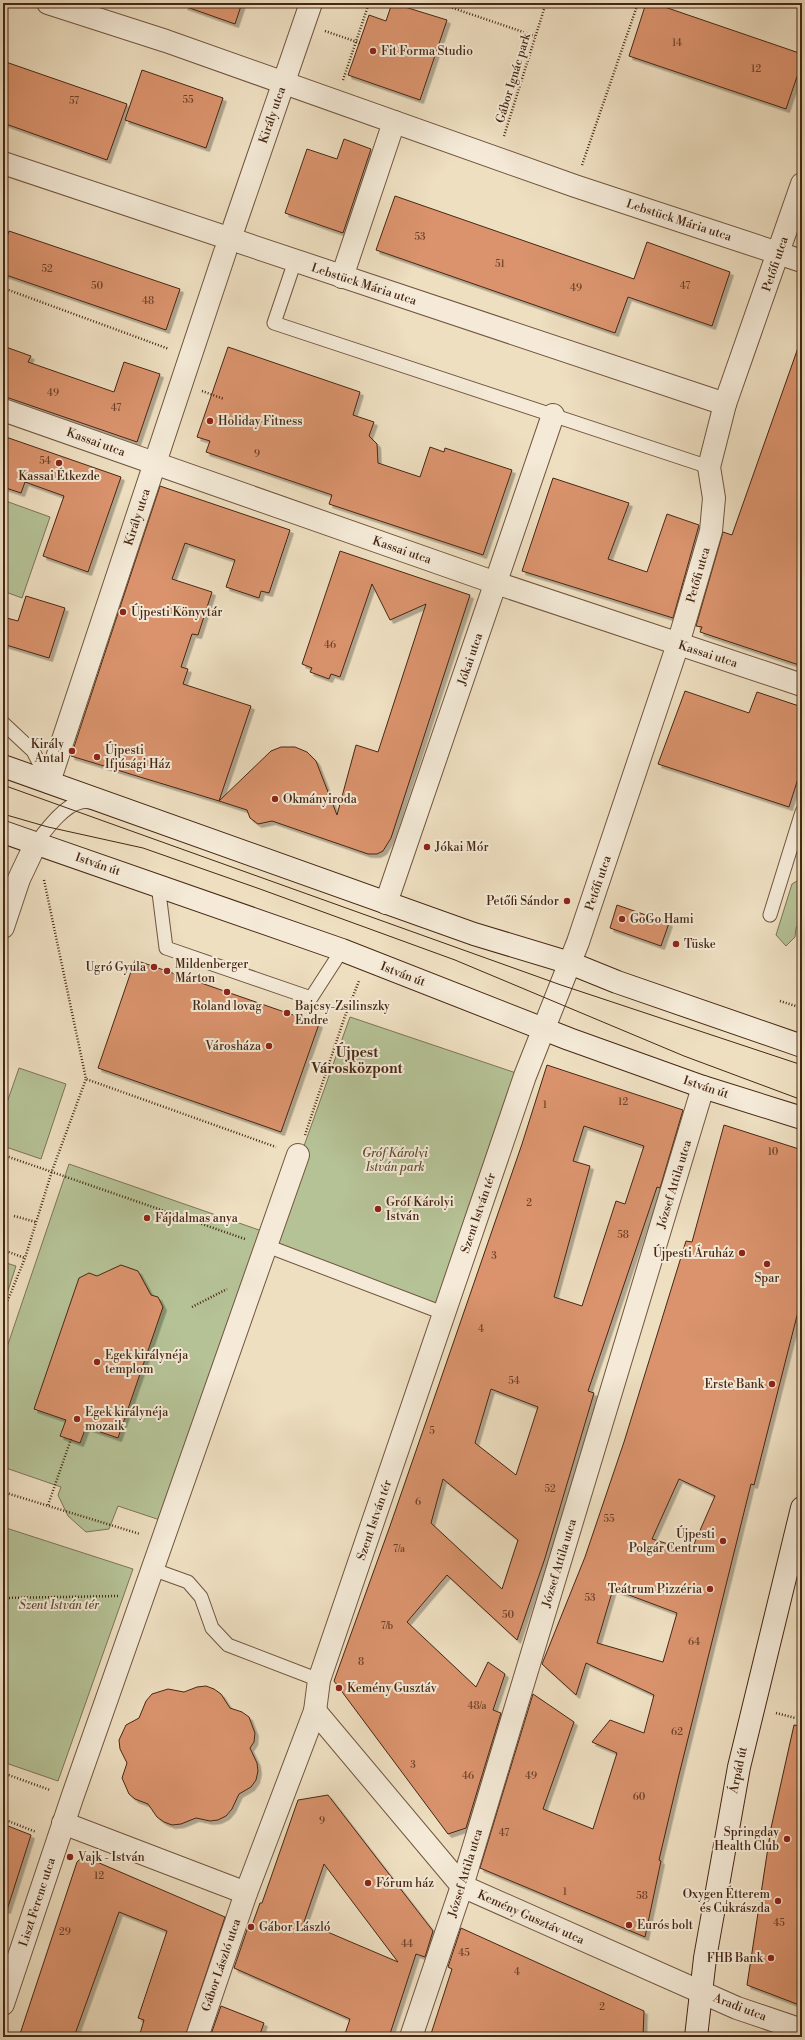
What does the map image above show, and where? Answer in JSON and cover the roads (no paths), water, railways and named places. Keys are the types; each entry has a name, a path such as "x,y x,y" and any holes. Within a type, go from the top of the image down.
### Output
{"street":[{"name":"Lebstück Mária utca","path":"48,3 166,41 283,84 575,186 779,252 802,261"},
{"name":"Király utca","path":"234,227 311,3"},
{"path":"342,277 394,122"},
{"name":"Lebstück Mária utca","path":"3,164 725,404"},
{"name":"Petőfi utca","path":"543,1030 570,963 678,644 712,530 714,498 709,467 725,404 802,184"},
{"name":"Király utca","path":"49,782 226,252"},
{"name":"Kassai utca","path":"3,410 496,583 802,685"},
{"name":"Jókai utca","path":"386,903 553,415"},
{"path":"3,766 99,802 474,934 570,963 617,982 799,1044"},
{"name":"István út","path":"3,832 342,950 543,1030 703,1087 802,1118"},
{"path":"3,927 19,879 36,843"},
{"name":"Szent István tér","path":"246,1893 315,1711 319,1680 443,1313 525,1076 543,1030"},
{"name":"József Attila utca","path":"411,2037 462,1886 703,1087"},
{"name":"Liszt Ferenc utca","path":"3,2004 60,1832 298,1155"},
{"name":"Árpád út","path":"696,2037 700,1992 739,1767 802,1508"},
{"name":"Kemény Gusztáv utca","path":"315,1711 462,1886 700,1992"},
{"path":"60,1832 246,1893"},
{"name":"Gábor László utca","path":"197,2037 246,1893"},
{"name":"Aradi utca","path":"700,1992 737,2008 802,2030"}],"lane":[{"path":"295,262 274,323 709,467"},
{"path":"3,723 33,751 49,782"},
{"path":"36,843 54,820 79,802 99,802"},
{"path":"770,915 802,812"},
{"path":"158,885 166,948 312,998 342,950"},
{"path":"267,1246 443,1313"},
{"path":"152,1569 188,1582 201,1596 212,1628 228,1645 319,1680"}],"tram line":[{"path":"3,785 561,985 802,1065"},
{"path":"3,814 48,827 143,848 260,889 455,960 684,1056 802,1100"}],"place":[{"name":"Fit Forma Studio","path":"373,51"},
{"name":"Holiday Fitness","path":"210,421"},
{"name":"Kassai Étkezde","path":"59,463"},
{"name":"Újpesti Könyvtár","path":"123,612"},
{"name":"Király Antal","path":"72,751"},
{"name":"Újpesti Ifjúsági Ház","path":"97,757"},
{"name":"Okmányiroda","path":"275,799"},
{"name":"Jókai Mór","path":"427,847"},
{"name":"Petőfi Sándor","path":"567,901"},
{"name":"GoGo Hami","path":"622,919"},
{"name":"Tüske","path":"676,944"},
{"name":"Ugró Gyula","path":"154,967"},
{"name":"Mildenberger Márton","path":"167,971"},
{"name":"Roland lovag","path":"227,992"},
{"name":"Bajcsy-Zsilinszky Endre","path":"287,1013"},
{"name":"Városháza","path":"269,1046"},
{"name":"Gróf Károlyi István","path":"378,1209"},
{"name":"Fájdalmas anya","path":"147,1218"},
{"name":"Újpesti Áruház","path":"742,1253"},
{"name":"Spar","path":"767,1264"},
{"name":"Egek királynéja templom","path":"97,1362"},
{"name":"Erste Bank","path":"772,1384"},
{"name":"Egek királynéja mozaik","path":"77,1419"},
{"name":"Újpesti Polgár Centrum","path":"723,1541"},
{"name":"Teátrum Pizzéria","path":"710,1589"},
{"name":"Kemény Gusztáv","path":"339,1688"},
{"name":"Springday Health Club","path":"787,1839"},
{"name":"Vajk - István","path":"70,1857"},
{"name":"Fórum ház","path":"368,1883"},
{"name":"Oxygen Étterem és Cukrászda","path":"778,1901"},
{"name":"Eurós bolt","path":"629,1925"},
{"name":"Gábor László","path":"251,1927"},
{"name":"FHB Bank","path":"771,1958"}],"district":[{"name":"Újpest Városközpont","path":"357,1060"}],"park label":[{"name":"Gróf Károlyi István park","path":"395,1160"}]}
